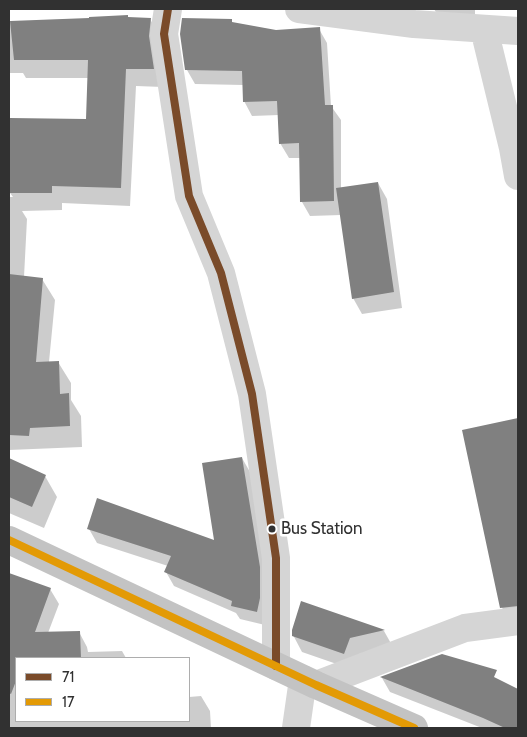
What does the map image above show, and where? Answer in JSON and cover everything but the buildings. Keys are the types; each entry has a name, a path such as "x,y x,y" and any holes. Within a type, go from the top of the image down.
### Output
{"highway":[{"path":"9,540 310,682 414,728"}],"street":[{"path":"168,9 164,34 189,196 221,273 252,394 276,558 276,666"},
{"path":"299,9 414,24 499,25 518,176"},
{"path":"296,728 310,682 465,628 518,621"}],"transit line":[{"name":"71","path":"168,9 164,34 189,196 221,273 252,394 276,558 276,666"},
{"name":"17","path":"9,540 316,685 414,728"}],"place":[{"name":"Bus Station","path":"272,529"}]}
